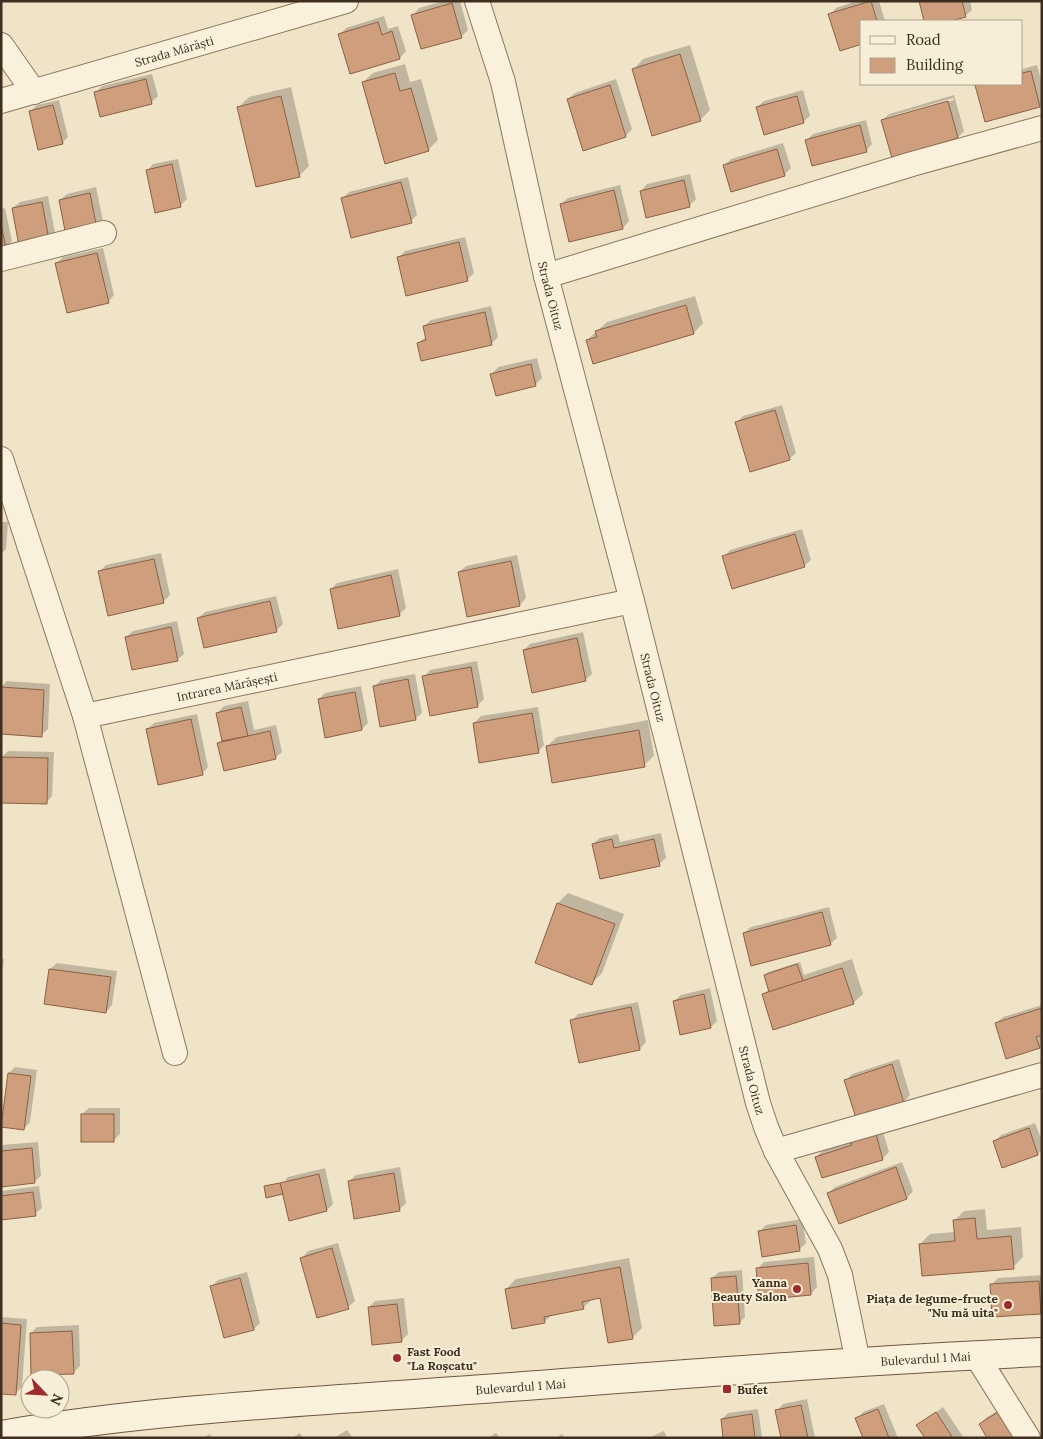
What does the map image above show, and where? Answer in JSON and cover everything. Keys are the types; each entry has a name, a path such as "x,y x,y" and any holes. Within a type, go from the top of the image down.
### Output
{"main road":[{"name":"Bulevardul 1 Mai","path":"1,1435 72,1424 269,1405 858,1362 1042,1352"}],"street":[{"name":"Strada Mărăști","path":"1,101 346,1"},
{"name":"Strada Oituz","path":"477,1 503,82 546,276 632,601 758,1103 776,1151 830,1249 840,1275 858,1362"},
{"path":"1,45 34,92"},
{"path":"546,276 912,164 1042,128"},
{"path":"1,259 104,233"},
{"path":"1,459 85,716 175,1053"},
{"name":"Intrarea Mărășești","path":"85,716 632,601"},
{"path":"776,1151 1042,1075"},
{"path":"976,1355 1028,1438"}],"building":[{"path":"871,1 877,20 860,20 860,45 840,51 828,14"},
{"path":"919,1 962,1 966,17 955,20 924,20"},
{"path":"452,3 462,38 421,49 411,15"},
{"path":"378,22 382,35 392,31 400,59 350,74 338,34"},
{"path":"680,54 701,121 652,136 632,69"},
{"path":"1031,71 1040,107 985,122 975,85 1023,85 1023,73"},
{"path":"395,73 400,91 411,88 429,151 385,164 362,82"},
{"path":"146,79 152,104 100,117 94,92"},
{"path":"610,85 626,137 583,151 567,99"},
{"path":"281,96 300,177 256,187 237,107"},
{"path":"797,96 804,123 764,135 756,107"},
{"path":"948,101 958,138 892,158 881,120"},
{"path":"53,105 63,144 38,150 29,111"},
{"path":"860,125 867,152 812,166 805,140"},
{"path":"777,149 785,176 731,192 723,165"},
{"path":"172,164 181,207 155,213 146,170"},
{"path":"684,180 690,207 646,218 640,191"},
{"path":"401,182 412,223 351,238 341,198"},
{"path":"614,190 623,229 569,242 560,204"},
{"path":"90,193 97,229 66,236 59,200"},
{"path":"42,202 49,240 19,246 12,208"},
{"path":"1,224 6,248 1,249"},
{"path":"459,242 468,281 406,296 397,257"},
{"path":"97,253 109,303 67,313 55,263"},
{"path":"686,305 694,334 593,364 586,340 597,337 595,331"},
{"path":"485,312 492,345 421,361 417,343 426,340 423,326"},
{"path":"531,364 536,386 496,396 490,374"},
{"path":"775,410 790,460 750,472 735,422"},
{"path":"795,534 805,567 732,589 722,556"},
{"path":"154,559 164,603 108,616 98,571"},
{"path":"511,561 520,606 467,617 458,572"},
{"path":"391,575 400,616 338,629 330,589"},
{"path":"270,601 277,632 204,648 197,618"},
{"path":"171,627 178,661 132,670 125,637"},
{"path":"577,638 586,681 532,693 523,650"},
{"path":"471,667 478,707 430,716 422,676"},
{"path":"408,679 416,720 380,727 373,686"},
{"path":"1,687 44,690 42,737 1,734"},
{"path":"355,692 362,730 325,738 318,699"},
{"path":"241,707 248,736 222,741 216,713"},
{"path":"532,713 539,753 479,763 473,723"},
{"path":"191,719 203,775 158,785 146,729"},
{"path":"639,730 645,767 552,783 546,746"},
{"path":"270,731 276,759 224,771 217,743"},
{"path":"1,757 48,758 47,804 1,803"},
{"path":"612,839 614,848 654,839 660,866 600,879 592,844"},
{"path":"557,903 615,924 592,985 535,963"},
{"path":"822,912 831,945 751,966 743,933"},
{"path":"797,964 803,981 769,992 764,975"},
{"path":"842,968 854,1004 773,1030 762,994"},
{"path":"49,969 111,977 106,1013 44,1004"},
{"path":"704,994 711,1028 680,1035 673,1001"},
{"path":"631,1007 640,1050 579,1063 570,1020"},
{"path":"1042,1008 1042,1035 1036,1037 1040,1048 1006,1059 995,1023"},
{"path":"892,1064 904,1103 856,1118 844,1080"},
{"path":"8,1073 31,1076 24,1130 1,1127"},
{"path":"81,1114 114,1114 114,1142 81,1142"},
{"path":"1029,1128 1038,1155 1002,1168 993,1141"},
{"path":"876,1134 883,1160 822,1178 815,1157 852,1145 851,1142"},
{"path":"32,1148 35,1183 1,1187 1,1151"},
{"path":"896,1167 907,1199 839,1224 827,1193"},
{"path":"394,1173 400,1211 354,1219 348,1181"},
{"path":"319,1174 327,1211 289,1221 280,1183"},
{"path":"280,1183 283,1194 266,1198 264,1186"},
{"path":"33,1192 36,1216 1,1220 1,1196"},
{"path":"975,1218 977,1239 1011,1236 1014,1269 922,1276 919,1244 955,1241 953,1220"},
{"path":"796,1225 800,1251 762,1257 758,1231"},
{"path":"332,1248 349,1309 317,1318 300,1258"},
{"path":"808,1263 811,1295 759,1300 756,1268"},
{"path":"620,1267 633,1339 608,1343 600,1298 582,1302 584,1309 544,1317 545,1323 512,1329 505,1289"},
{"path":"736,1276 740,1324 714,1326 711,1278"},
{"path":"240,1278 254,1330 224,1338 210,1286"},
{"path":"1039,1281 1041,1314 992,1317 990,1284"},
{"path":"397,1304 402,1342 372,1345 368,1307"},
{"path":"1,1323 21,1325 16,1395 1,1394"},
{"path":"72,1331 74,1374 70,1374 70,1369 31,1369 30,1333"},
{"path":"801,1405 808,1438 781,1438 775,1410"},
{"path":"878,1409 889,1438 863,1438 855,1418"},
{"path":"1001,1410 1018,1438 987,1438 979,1424"},
{"path":"936,1412 953,1438 925,1438 916,1425"},
{"path":"752,1414 755,1438 723,1438 721,1419"}],"place":[{"name":"Yanna Beauty Salon","path":"797,1289"},
{"name":"Piața de legume-fructe \"Nu mă uita\"","path":"1008,1305"},
{"name":"Fast Food \"La Roșcatu\"","path":"397,1358"},
{"name":"Bufet","path":"727,1389"}]}
